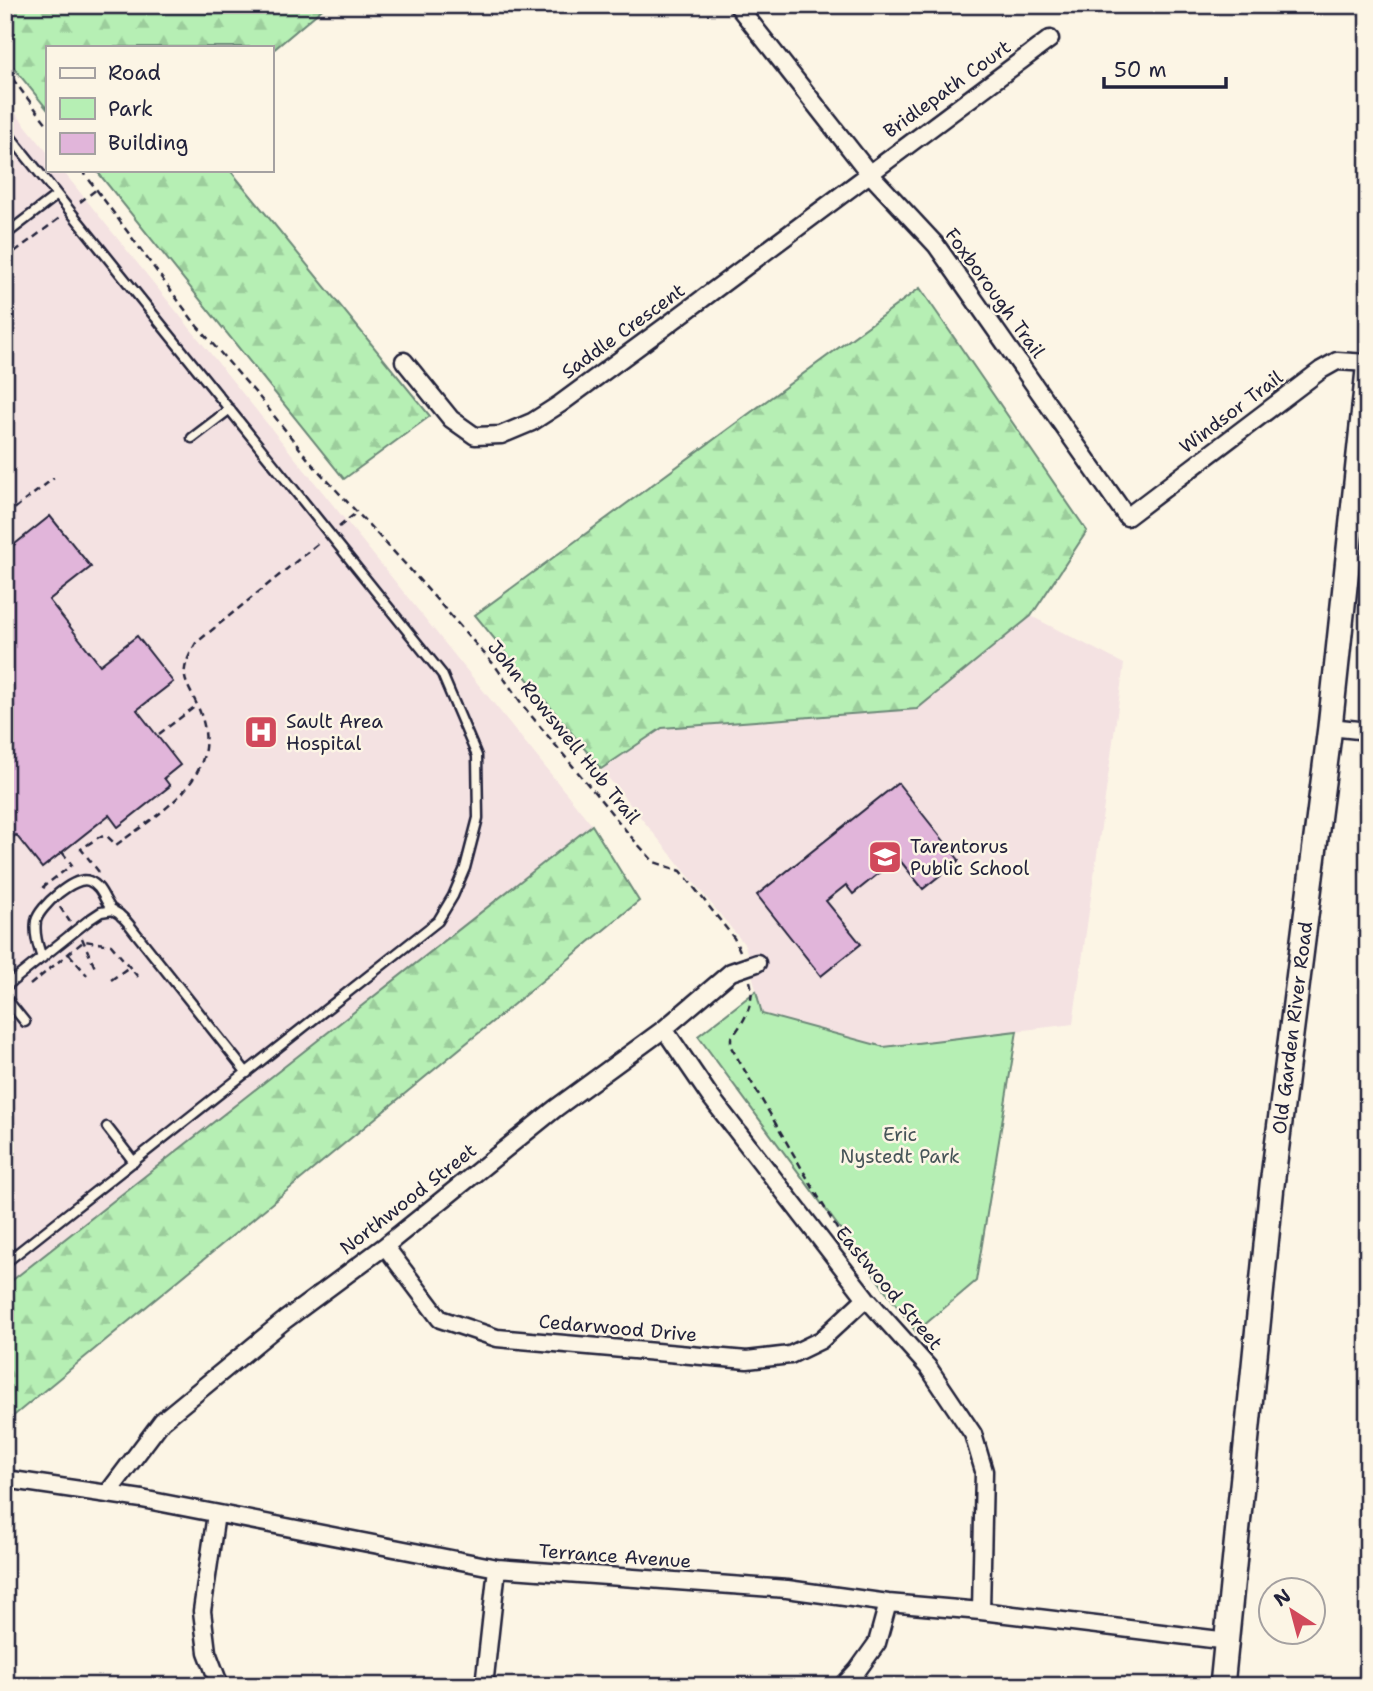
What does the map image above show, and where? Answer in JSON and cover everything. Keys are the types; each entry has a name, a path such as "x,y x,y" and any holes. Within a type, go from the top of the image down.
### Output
{"main road":[{"name":"Old Garden River Road","path":"1222,1686 1272,1185 1329,727 1368,370"}],"street":[{"name":"Foxborough Trail","path":"737,5 869,173 936,245 1127,517"},
{"name":"Bridlepath Court","path":"869,173 1051,39"},
{"name":"Saddle Crescent","path":"404,361 451,419 475,436 501,435 532,422 560,404 869,173"},
{"name":"Windsor Trail","path":"1127,517 1321,370 1337,361 1368,363"},
{"path":"1329,727 1368,731"},
{"name":"Northwood Street","path":"107,1494 162,1421 285,1320 385,1246 556,1108 664,1029 731,972 752,965"},
{"name":"Eastwood Street","path":"664,1029 709,1095 866,1298 928,1367 973,1434 984,1471 981,1611"},
{"name":"Cedarwood Drive","path":"385,1246 440,1319 497,1338 747,1360 790,1355 821,1340 866,1298"},
{"name":"Terrance Avenue","path":"5,1479 107,1494 497,1568 787,1589 1228,1641"},
{"path":"216,1514 202,1611 207,1652 220,1686"},
{"path":"484,1686 497,1568"},
{"path":"843,1686 877,1643 888,1603"}],"lane":[{"path":"5,130 442,674 477,756 478,818 466,868 438,921 5,1263"},
{"path":"5,234 57,195"},
{"path":"192,438 230,409"},
{"path":"42,958 36,940 36,919 40,909 74,882 83,879 91,881 247,1073"},
{"path":"5,987 101,912 113,910"},
{"path":"5,997 25,1022"},
{"path":"107,1127 134,1162"}],"path":[{"path":"5,69 46,123"},
{"name":"John Rowswell Hub Trail","path":"84,172 197,326 260,398 312,464 496,667 524,707 633,839 654,862 681,871 734,938 752,965 753,990 748,1009 730,1038 731,1047 849,1248"},
{"path":"5,259 97,189"},
{"path":"5,516 54,478"},
{"path":"91,881 100,874 81,849 99,837 107,836 116,845 172,804 190,785 202,764 206,739 197,705 187,688 185,675 187,660 196,643 357,512"},
{"path":"159,734 197,705"},
{"path":"62,852 72,865 43,887 84,941 96,970"},
{"path":"30,985 84,941 111,945 138,977"},
{"path":"69,954 87,975"},
{"path":"111,980 129,967"}],"shaded area":[{"name":"Sault Area Hospital","path":"5,100 46,151 46,172 64,172 592,825 5,1286"},
{"name":"Tarentorus Public School","path":"1031,616 1124,664 1073,1024 884,1047 762,1014 745,945 601,769 661,728 917,709"}],"green space":[{"path":"5,5 327,5 273,50 273,46 46,46 46,108 5,57"},
{"path":"98,172 232,172 430,416 344,479"},
{"path":"920,288 1087,531 1031,616 917,709 662,728 601,769 475,615"},
{"path":"592,825 639,901 5,1423 5,1286"},
{"name":"Eric Nystedt Park","path":"756,991 762,1014 884,1047 1017,1031 976,1281 916,1332 698,1036"}],"building":[{"path":"50,516 91,567 49,600 100,665 137,636 173,682 137,710 180,765 164,778 170,786 118,827 109,815 42,868 16,835 5,844 5,552"},
{"path":"898,783 959,860 923,889 898,858 853,894 846,885 826,901 861,944 821,976 757,895"}],"place":[{"name":"Sault Area Hospital","path":"261,732"},
{"name":"Tarentorus Public School","path":"885,857"}]}
